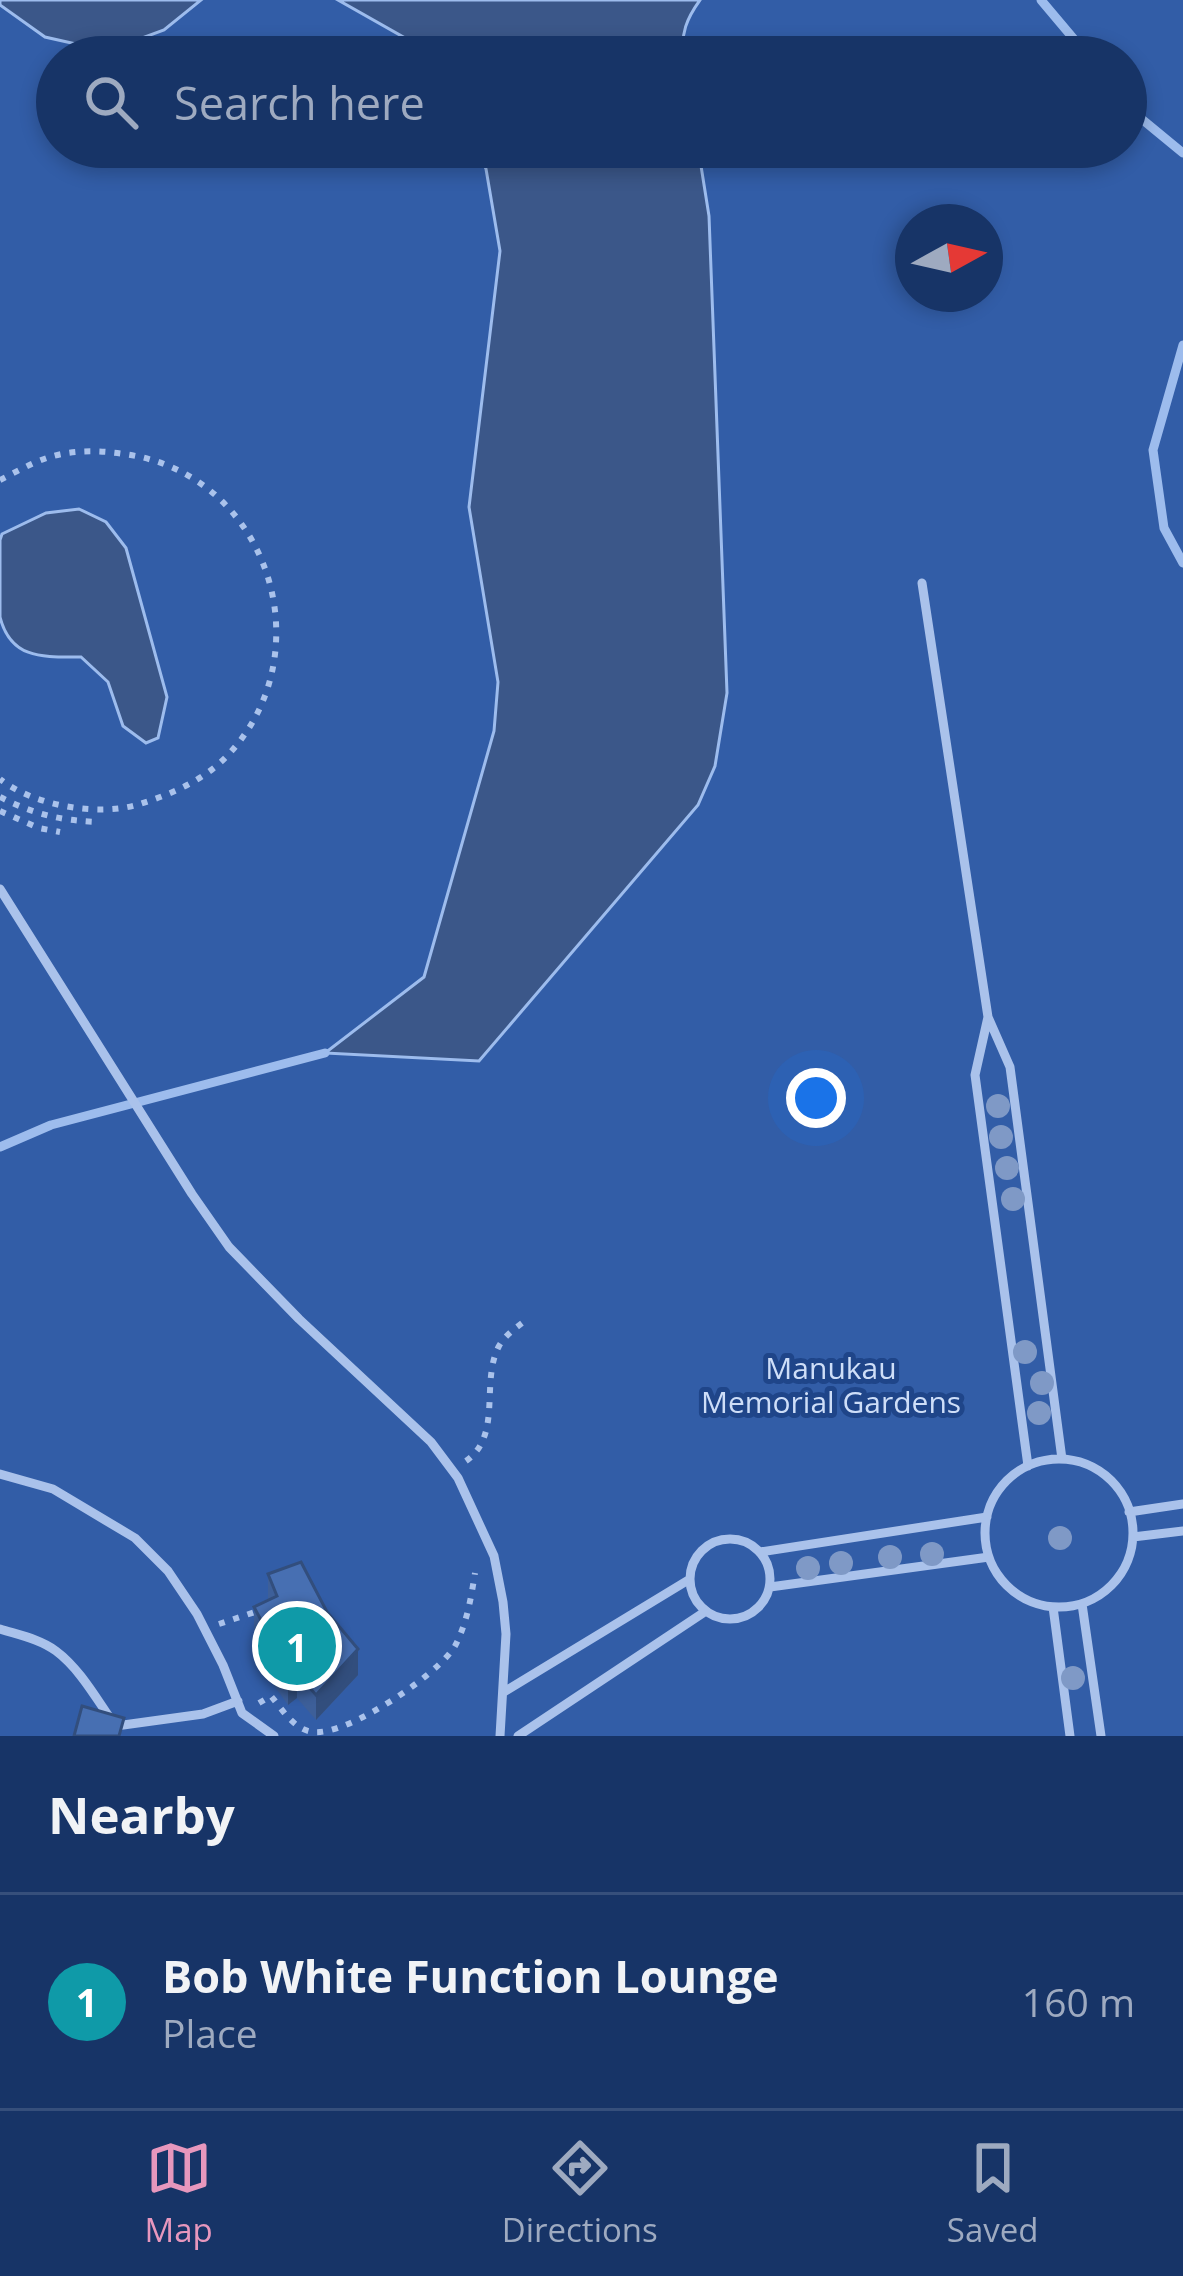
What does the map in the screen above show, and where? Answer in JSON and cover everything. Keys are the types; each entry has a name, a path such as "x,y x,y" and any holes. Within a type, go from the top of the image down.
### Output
{"lane":[{"path":"922,583 988,1017 1010,1067 1062,1459"},
{"path":"0,889 229,1247 409,1420 452,1469 473,1504 494,1556 503,1602 506,1634 500,1736"},
{"path":"988,1017 975,1075 1028,1466"},
{"path":"1044,1460 1080,1462 1110,1480 1129,1511 1128,1559 1102,1594 1082,1604 1031,1603 998,1576 988,1557 987,1517 995,1496 1009,1478 1028,1466 1044,1460"},
{"path":"0,1474 53,1489 135,1538 168,1571 205,1629 242,1714 274,1736"},
{"path":"1129,1511 1183,1504"},
{"path":"760,1552 987,1517"},
{"path":"1132,1537 1183,1531"},
{"path":"504,1692 689,1579 697,1556 717,1540 741,1540 760,1552 767,1563 770,1587 756,1610 745,1617 718,1618 698,1603 689,1579"},
{"path":"770,1587 988,1557"},
{"path":"1082,1604 1101,1736"},
{"path":"1053,1607 1070,1736"},
{"path":"518,1736 706,1611"},
{"path":"0,1629 56,1651 116,1726"},
{"path":"102,1731 203,1714 238,1701"},
{"path":"141,1736 145,1724"}],"path":[{"path":"0,480 51,456 109,450 166,463 216,494 253,539 274,594 277,652 260,709 227,757 179,791 124,809 65,807 0,779"},
{"path":"0,797 42,816 100,822"},
{"path":"0,811 60,832"},
{"path":"452,1469 483,1444 492,1365 507,1334 526,1320"},
{"path":"242,1714 271,1696 292,1722 311,1732 333,1729 429,1677 453,1648 470,1609 475,1570"},
{"path":"205,1629 271,1607"}],"green space":[{"name":"Manukau Memorial Gardens","path":"0,0 1183,0 1183,1736 0,1736"}],"shaded area":[{"path":"0,0 201,0 164,30 148,36 44,36 0,5"},
{"path":"338,0 700,0 684,36 401,36"},
{"path":"701,168 709,216 727,693 715,766 698,805 479,1061 325,1053 424,977 494,731 498,682 469,507 500,251 486,169"},
{"path":"79,509 106,522 126,548 167,697 158,738 146,743 123,726 108,682 81,657 42,656 21,649 0,617 2,534 46,513"}],"building":[{"path":"301,1562 327,1612 358,1649 316,1695 297,1673 288,1679 271,1656 277,1650 254,1607 277,1596 268,1574"},
{"path":"82,1706 124,1718 119,1736 74,1736"}],"waterway":[{"path":"1041,0 1071,36"},
{"path":"1147,123 1183,153"},
{"path":"1183,345 1153,450 1164,528 1183,563"},
{"path":"0,1147 51,1125 325,1053"}],"place":[{"name":"Bob White Function Lounge","path":"297,1646"}]}
